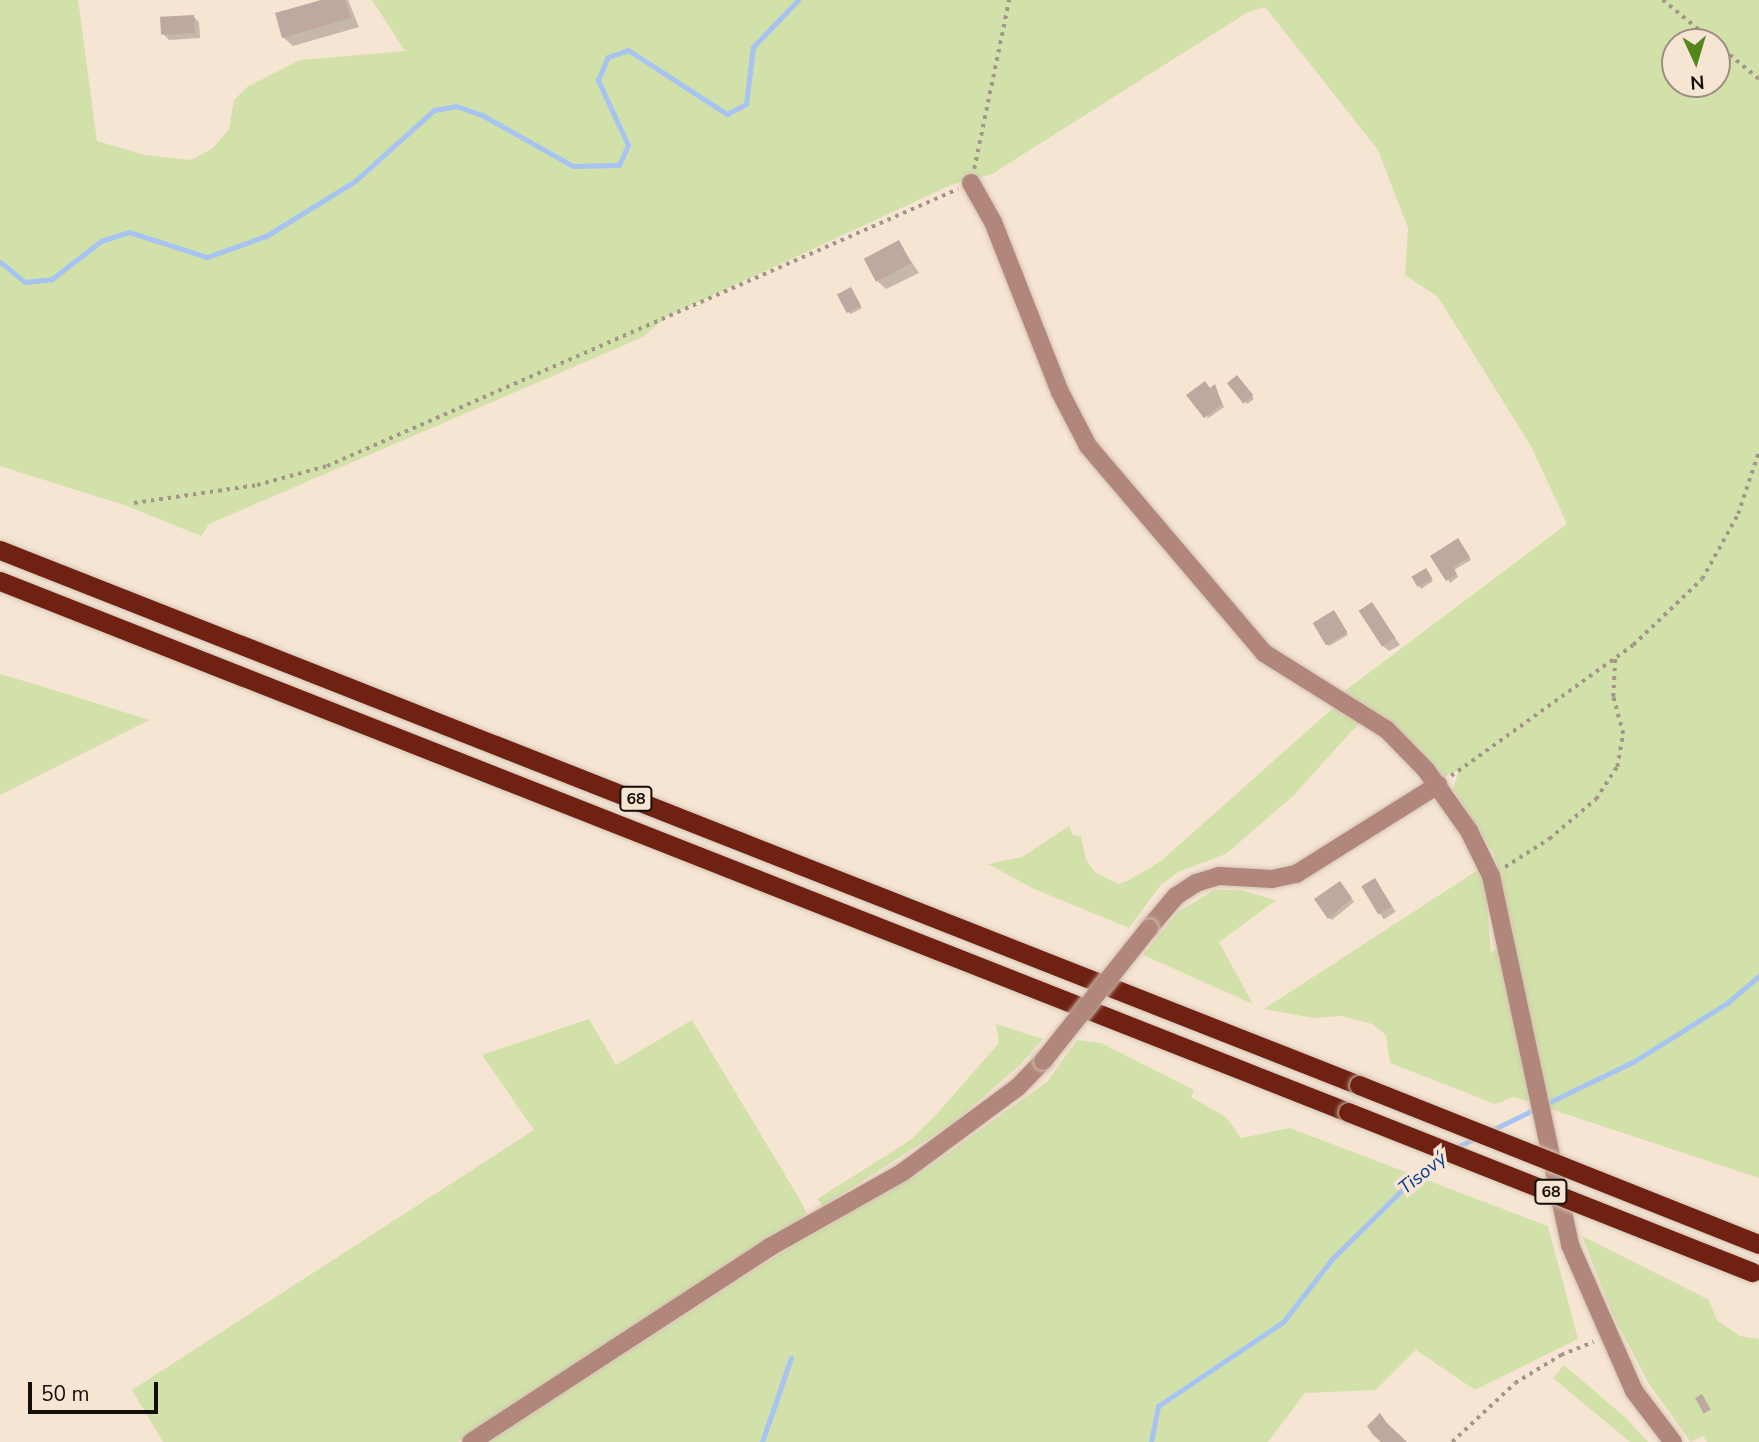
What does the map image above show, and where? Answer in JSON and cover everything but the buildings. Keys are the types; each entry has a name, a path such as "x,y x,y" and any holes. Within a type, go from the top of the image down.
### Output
{"highway":[{"name":"68","path":"0,551 1759,1244"},
{"name":"68","path":"0,581 1756,1273"}],"street":[{"path":"971,183 993,222 1060,392 1088,446 1264,653 1387,730 1438,785 1491,876 1570,1245 1607,1337 1634,1391 1673,1442"},
{"path":"471,1442 770,1247 903,1172 1018,1087 1043,1061 1176,895 1196,883 1219,876 1272,879 1296,874 1438,785"}],"path":[{"path":"134,503 257,485 327,466 971,183 1009,0"},
{"path":"1663,0 1697,28"},
{"path":"1731,56 1759,79"},
{"path":"1438,785 1615,657 1702,579 1738,514 1759,451"},
{"path":"1491,876 1596,799 1617,767 1623,734 1614,697 1615,657"},
{"path":"1452,1442 1515,1383 1561,1355 1607,1337"}],"green space":[{"path":"0,0 78,0 97,141 145,155 191,160 213,148 229,129 234,100 247,87 300,60 405,51 372,0 1759,0 1759,1178 1514,1097 1495,1104 1390,1063 1386,1035 1372,1024 1342,1016 1313,1018 1264,1009 1478,870 1486,894 1491,953 1514,935 1494,854 1453,789 1459,770 1443,777 1406,738 1342,693 1567,524 1532,448 1438,297 1405,275 1408,228 1378,150 1265,7 1248,12 992,174 951,185 666,317 643,337 209,524 201,536 124,505 0,466"},
{"path":"0,674 41,686 149,720 0,795"},
{"path":"1334,707 1360,722 1294,795 1226,854 1178,872 1160,886 1129,928 1032,888 988,864 1022,857 1069,826 1073,835 1081,836 1086,860 1096,873 1119,884 1131,879 1161,861"},
{"path":"1214,890 1240,890 1276,900 1219,942 1253,1004 1143,955 1178,912"},
{"path":"589,1019 616,1065 692,1020 799,1198 806,1212 802,1218 458,1442 163,1442 132,1390 534,1130 482,1055"},
{"path":"996,1024 1043,1039 1020,1065 953,1123 823,1206 817,1199 909,1141 934,1117 999,1043"},
{"path":"1077,1040 1101,1043 1194,1090 1191,1097 1226,1117 1241,1138 1290,1128 1548,1226 1578,1339 1475,1390 1416,1350 1376,1390 1305,1393 1268,1442 488,1442 787,1249 919,1174 1047,1082"},
{"path":"1582,1236 1709,1300 1717,1320 1740,1336 1759,1339 1759,1442 1707,1442 1703,1436 1691,1442 1649,1384 1613,1315"},
{"path":"1564,1365 1626,1418 1648,1442 1630,1442 1553,1378"}],"waterway":[{"path":"0,262 25,282 52,279 101,241 129,232 207,257 266,236 355,181 434,110 456,106 482,115 573,166 619,165 628,145 598,80 608,57 628,50 727,114 746,104 753,47 798,0"},
{"name":"Tisový","path":"1490,1131 1633,1062 1727,1003 1759,976"},
{"name":"Tisový","path":"1455,1148 1478,1137"},
{"name":"Tisový","path":"1151,1442 1158,1406 1283,1322 1332,1259 1406,1186 1445,1156"},
{"path":"762,1442 791,1358"}]}
